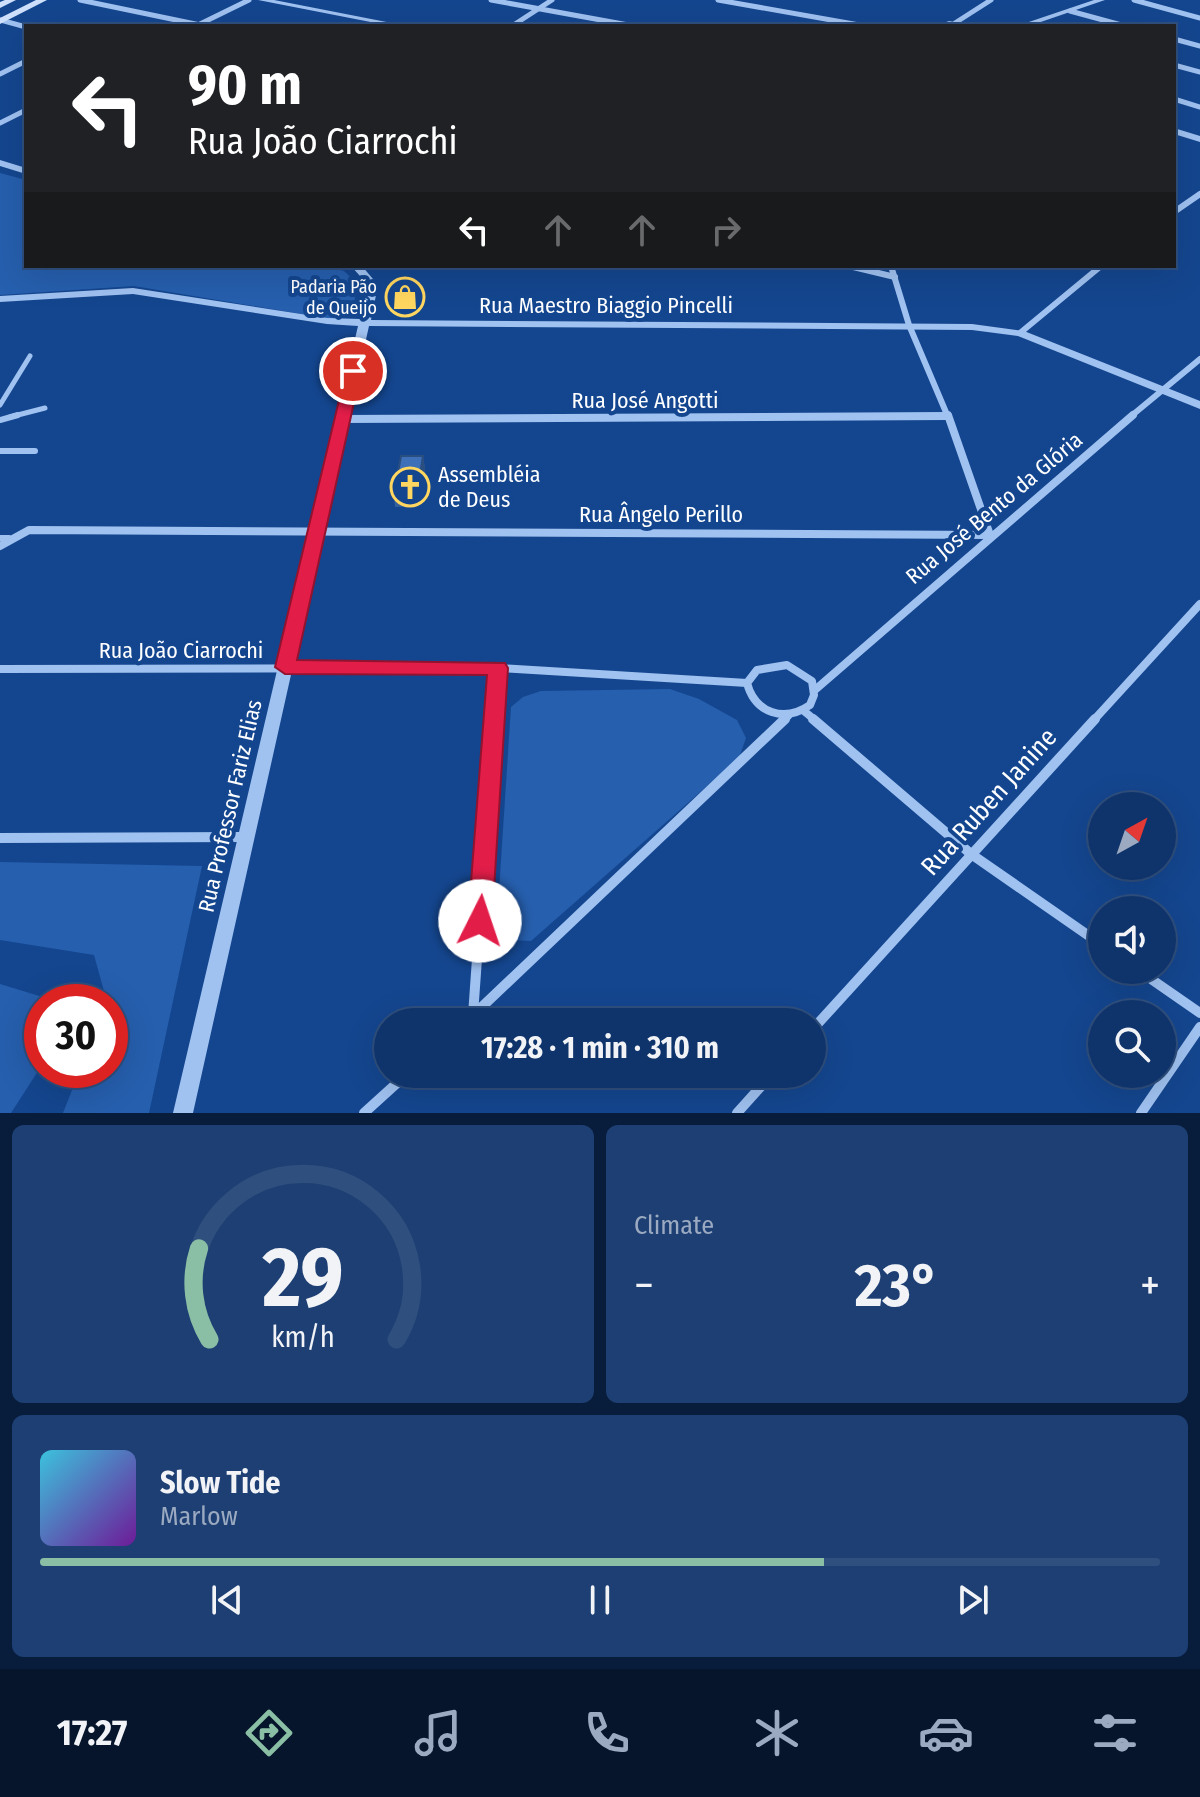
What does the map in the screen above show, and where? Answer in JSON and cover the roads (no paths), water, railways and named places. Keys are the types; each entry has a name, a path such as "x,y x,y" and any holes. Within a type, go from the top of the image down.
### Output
{"main road":[{"path":"0,5 12,0"},
{"path":"0,20 43,0"}],"street":[{"path":"80,0 191,24"},
{"path":"204,24 249,0"},
{"path":"262,0 392,24"},
{"path":"491,0 623,24"},
{"path":"515,24 552,0"},
{"path":"718,0 854,24"},
{"path":"959,24 991,0"},
{"path":"1037,24 1101,0"},
{"path":"1134,0 1200,18"},
{"path":"1070,11 1118,24"},
{"path":"0,20 24,26"},
{"path":"1176,40 1200,46"},
{"path":"0,74 24,62"},
{"path":"1176,66 1200,72"},
{"path":"1176,100 1200,107"},
{"path":"0,123 24,111"},
{"path":"1176,132 1200,139"},
{"path":"0,163 23,168"},
{"path":"1176,211 1200,194"},
{"name":"Rua Professor Fariz Elias","path":"183,1113 373,285 358,268"},
{"path":"857,268 895,277"},
{"path":"892,268 909,325 948,416 990,535"},
{"path":"1020,333 1099,268"},
{"name":"Rua Maestro Biaggio Pincelli","path":"0,299 133,291 327,321 365,323 909,325 1020,333 1200,405"},
{"name":"Rua José Bento da Glória","path":"816,689 990,535 1200,359"},
{"name":"Rua José Angotti","path":"342,419 948,416"},
{"name":"Rua Ângelo Perillo","path":"0,546 5,538 29,530 990,535"},
{"name":"Rua Ruben Janine","path":"826,1015 1200,604"},
{"path":"481,1008 788,716 804,711 816,697 816,689 806,674 787,665 757,670 747,683 747,691 757,706 788,716"},
{"path":"470,1008 498,668"},
{"name":"Rua João Ciarrochi","path":"0,669 498,668 747,683"},
{"path":"804,711 971,854 1088,935"},
{"path":"0,838 245,837"},
{"path":"1158,984 1200,1013"},
{"path":"1141,1113 1200,1027"},
{"path":"364,1113 392,1088"},
{"path":"737,1113 759,1088"}],"lane":[{"path":"0,405 30,356"},
{"path":"0,420 45,408"},
{"path":"0,451 35,451"}],"place":[{"name":"Padaria Pão de Queijo","path":"405,297"},
{"name":"Assembléia de Deus","path":"410,487"}]}
